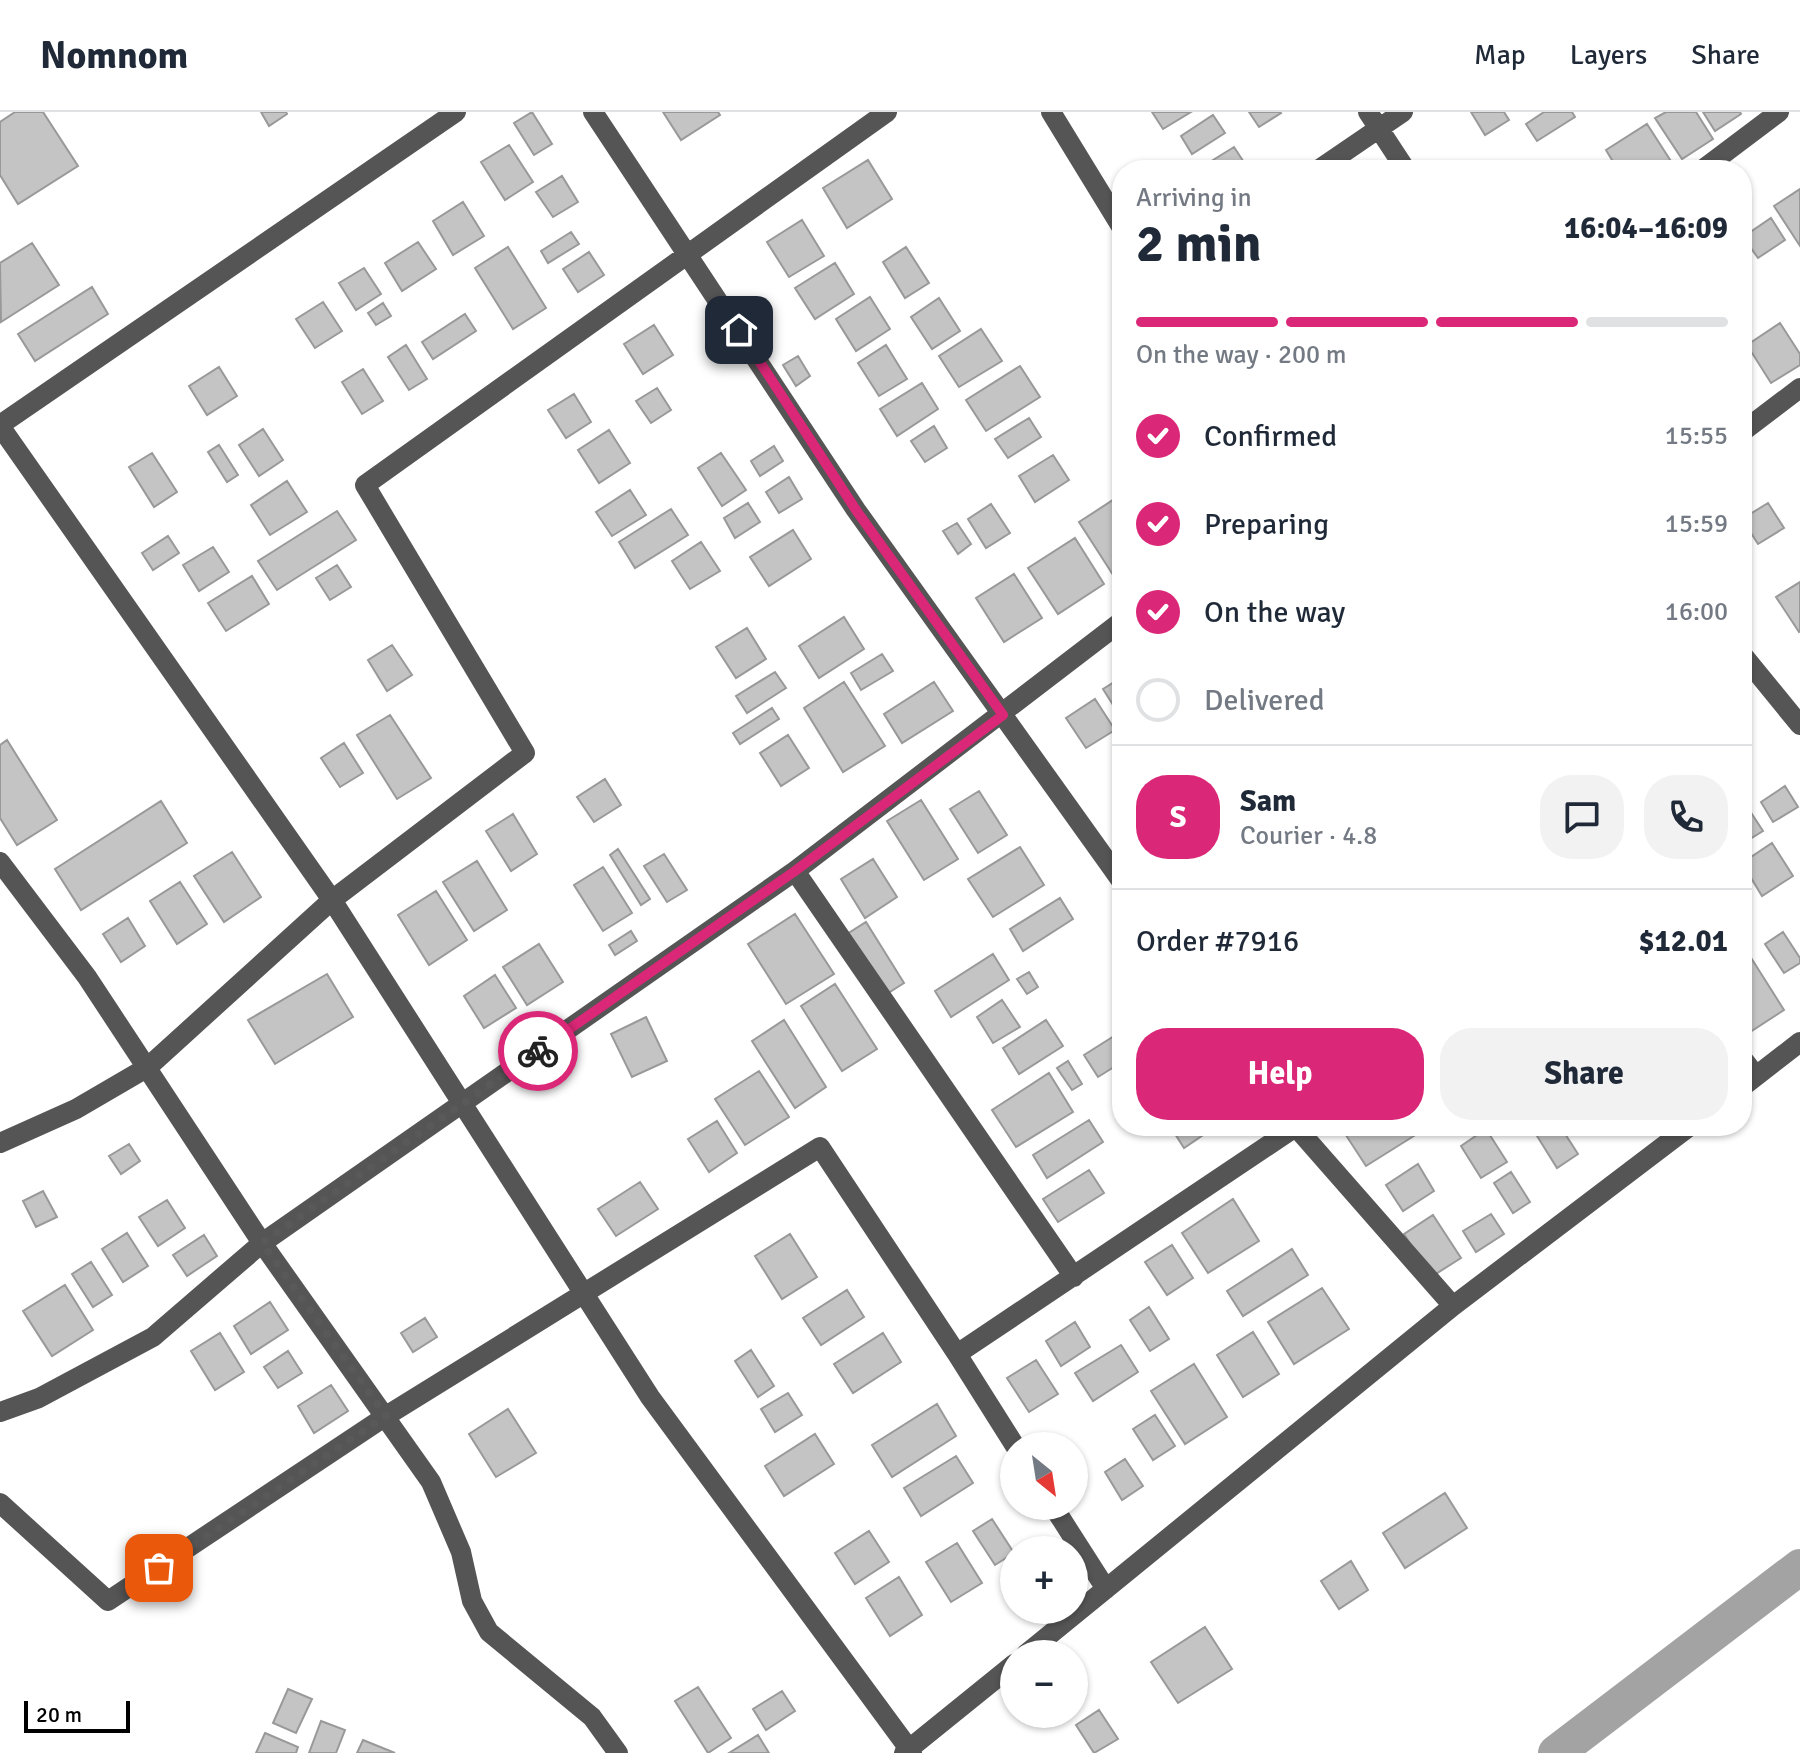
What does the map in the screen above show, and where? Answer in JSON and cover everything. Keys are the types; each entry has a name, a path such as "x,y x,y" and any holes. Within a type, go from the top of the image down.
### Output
{"street":[{"path":"456,112 0,425 332,900 650,1397 908,1752 1000,1676"},
{"path":"593,112 856,510 1112,868"},
{"path":"0,1143 76,1109 148,1067 332,900 525,753 365,485 887,112"},
{"path":"1051,112 1112,212"},
{"path":"1329,160 1373,121 1403,112"},
{"path":"1715,160 1779,112"},
{"path":"1373,121 1399,160"},
{"path":"1752,424 1800,388"},
{"path":"0,1412 39,1398 153,1337 262,1243 795,871 1112,629"},
{"path":"1752,666 1800,725"},
{"path":"0,862 87,977 262,1243 431,1482 461,1552 472,1601 489,1632 592,1717 618,1753"},
{"path":"795,871 1074,1277"},
{"path":"1752,1080 1800,1042"},
{"path":"957,1354 1283,1136"},
{"path":"1304,1136 1453,1306"},
{"path":"1043,1640 1453,1306 1677,1136"},
{"path":"0,1503 108,1601 386,1416 820,1147 1006,1432"},
{"path":"1062,1520 1106,1589"}],"building":[{"path":"15,112 43,112 78,166 18,204 0,175 0,122"},
{"path":"261,112 286,112 287,114 269,126"},
{"path":"532,112 552,144 534,155 514,123"},
{"path":"663,112 718,112 720,115 681,140"},
{"path":"1152,112 1191,112 1163,129"},
{"path":"1249,112 1280,112 1281,113 1259,127"},
{"path":"1471,112 1504,112 1509,120 1485,135"},
{"path":"1544,112 1572,112 1575,117 1537,141 1526,124"},
{"path":"1666,112 1696,112 1713,139 1682,159 1655,118"},
{"path":"1703,112 1740,112 1741,114 1715,131"},
{"path":"1213,115 1225,133 1192,154 1181,136"},
{"path":"1647,124 1670,160 1612,160 1606,150"},
{"path":"509,145 533,182 505,200 481,162"},
{"path":"1234,147 1242,160 1213,160"},
{"path":"868,160 892,199 847,228 823,188"},
{"path":"562,176 578,202 553,217 536,192"},
{"path":"1800,189 1800,246 1774,206"},
{"path":"463,202 484,236 453,255 433,221"},
{"path":"1771,218 1785,240 1758,258 1752,250 1752,231"},
{"path":"802,220 824,256 789,277 767,242"},
{"path":"571,232 579,244 548,263 541,251"},
{"path":"418,242 436,269 402,291 385,263"},
{"path":"32,243 59,285 1,322 0,263"},
{"path":"508,247 546,308 513,329 475,268"},
{"path":"906,247 929,283 905,298 883,262"},
{"path":"589,252 604,275 578,292 563,269"},
{"path":"835,263 854,294 815,319 795,288"},
{"path":"364,268 381,294 356,310 339,283"},
{"path":"92,287 108,314 35,361 18,334"},
{"path":"870,297 890,329 856,351 836,319"},
{"path":"939,298 960,331 932,349 911,317"},
{"path":"323,302 342,331 315,348 296,319"},
{"path":"383,303 391,316 376,325 368,313"},
{"path":"465,314 476,331 433,359 422,342"},
{"path":"1780,323 1800,354 1800,365 1771,383 1752,353 1752,342"},
{"path":"654,325 673,355 643,374 624,344"},
{"path":"981,329 1002,361 959,387 939,356"},
{"path":"406,345 427,379 409,390 388,357"},
{"path":"886,345 907,379 879,396 858,363"},
{"path":"798,356 810,376 796,386 783,365"},
{"path":"1020,366 1040,397 986,431 966,400"},
{"path":"219,367 237,396 207,415 189,386"},
{"path":"363,369 383,401 362,414 342,382"},
{"path":"922,383 938,409 897,436 880,409"},
{"path":"657,388 671,410 651,423 636,401"},
{"path":"574,394 591,422 566,438 548,410"},
{"path":"1029,418 1041,437 1008,458 995,439"},
{"path":"934,426 947,448 925,462 911,441"},
{"path":"263,429 283,460 259,476 239,445"},
{"path":"609,430 630,463 599,483 578,450"},
{"path":"219,445 238,475 227,482 208,452"},
{"path":"774,446 783,461 760,476 751,461"},
{"path":"152,453 177,492 154,507 129,467"},
{"path":"721,453 746,490 722,506 698,468"},
{"path":"1053,455 1069,480 1035,502 1019,476"},
{"path":"789,477 802,499 779,513 766,492"},
{"path":"287,481 307,512 270,535 251,505"},
{"path":"630,490 646,515 612,536 596,512"},
{"path":"1112,501 1112,573 1079,522"},
{"path":"748,503 760,522 735,538 724,518"},
{"path":"1768,503 1784,528 1758,544 1752,535 1752,513"},
{"path":"991,504 1010,533 986,548 968,519"},
{"path":"671,509 688,535 635,568 619,542"},
{"path":"337,511 356,540 277,590 258,561"},
{"path":"957,523 971,544 958,554 943,531"},
{"path":"793,530 811,559 769,586 750,557"},
{"path":"168,536 179,553 153,570 142,553"},
{"path":"1075,538 1104,584 1058,614 1028,568"},
{"path":"701,542 720,571 690,589 672,561"},
{"path":"213,547 229,572 199,591 183,565"},
{"path":"337,565 351,587 330,600 316,578"},
{"path":"1014,574 1042,618 1004,642 976,598"},
{"path":"252,576 269,604 226,631 208,603"},
{"path":"1800,582 1800,631 1799,632 1776,597"},
{"path":"844,617 864,649 819,678 799,646"},
{"path":"747,628 766,659 736,678 716,647"},
{"path":"392,645 412,675 387,691 368,660"},
{"path":"882,654 893,671 861,690 851,673"},
{"path":"775,672 786,688 747,713 736,696"},
{"path":"844,682 885,746 843,772 804,708"},
{"path":"934,682 953,711 902,743 884,714"},
{"path":"1112,683 1112,703 1103,689"},
{"path":"1095,699 1112,725 1112,732 1086,748 1066,718"},
{"path":"772,708 779,719 740,744 733,733"},
{"path":"390,715 431,778 397,799 357,735"},
{"path":"788,735 809,768 781,786 760,753"},
{"path":"7,740 57,820 17,845 0,818 0,745"},
{"path":"344,743 363,773 340,787 321,758"},
{"path":"605,779 621,805 594,822 577,797"},
{"path":"1785,786 1798,807 1773,822 1761,802"},
{"path":"979,791 1007,835 978,853 950,809"},
{"path":"921,800 958,859 924,880 887,821"},
{"path":"161,801 187,843 81,910 55,869"},
{"path":"513,814 537,854 511,871 486,831"},
{"path":"1752,814 1763,831 1752,838"},
{"path":"1772,843 1793,876 1762,896 1752,880 1752,856"},
{"path":"1020,847 1044,885 993,917 968,879"},
{"path":"618,849 650,899 641,905 610,855"},
{"path":"232,852 261,897 224,922 194,876"},
{"path":"664,854 687,890 667,902 644,866"},
{"path":"873,859 897,897 865,918 841,879"},
{"path":"477,861 507,910 474,931 443,882"},
{"path":"603,867 632,913 603,931 574,885"},
{"path":"180,882 207,924 177,944 150,901"},
{"path":"436,891 467,940 429,965 398,915"},
{"path":"1060,898 1073,919 1023,951 1010,929"},
{"path":"795,914 834,974 786,1004 748,944"},
{"path":"128,918 145,946 121,962 103,934"},
{"path":"866,922 904,983 885,995 847,934"},
{"path":"631,931 637,941 615,955 609,945"},
{"path":"1783,932 1800,958 1800,963 1784,973 1765,944"},
{"path":"539,944 563,982 527,1005 503,967"},
{"path":"993,954 1009,980 951,1017 935,991"},
{"path":"1752,959 1784,1010 1752,1031"},
{"path":"1029,972 1038,987 1027,994 1017,979"},
{"path":"327,974 353,1017 275,1064 248,1020"},
{"path":"495,975 516,1008 484,1028 464,996"},
{"path":"835,984 877,1049 842,1071 801,1006"},
{"path":"1002,1000 1020,1027 993,1043 977,1017"},
{"path":"646,1017 667,1061 632,1077 611,1034"},
{"path":"784,1020 826,1087 795,1108 752,1041"},
{"path":"1046,1020 1063,1046 1019,1074 1003,1048"},
{"path":"1112,1037 1112,1068 1098,1077 1084,1055"},
{"path":"1068,1061 1082,1084 1072,1090 1057,1068"},
{"path":"759,1071 789,1117 745,1145 715,1099"},
{"path":"1049,1073 1073,1112 1016,1147 992,1110"},
{"path":"1089,1120 1103,1142 1047,1178 1033,1155"},
{"path":"717,1121 737,1153 709,1172 688,1139"},
{"path":"1176,1136 1202,1136 1184,1148"},
{"path":"1346,1136 1414,1136 1366,1166"},
{"path":"1476,1136 1490,1136 1507,1162 1481,1178 1461,1146"},
{"path":"1537,1136 1566,1136 1578,1154 1557,1168"},
{"path":"129,1144 140,1161 121,1174 109,1156"},
{"path":"1418,1164 1434,1191 1403,1211 1386,1185"},
{"path":"1089,1170 1104,1193 1058,1222 1043,1199"},
{"path":"1511,1172 1530,1202 1513,1213 1494,1183"},
{"path":"640,1182 658,1209 616,1236 598,1209"},
{"path":"43,1191 57,1217 36,1227 23,1201"},
{"path":"1233,1199 1259,1241 1208,1273 1182,1233"},
{"path":"167,1200 185,1228 158,1246 139,1217"},
{"path":"1491,1214 1504,1234 1476,1252 1463,1231"},
{"path":"1433,1215 1461,1258 1431,1277 1404,1234"},
{"path":"127,1233 148,1266 123,1282 102,1249"},
{"path":"790,1234 817,1277 782,1299 755,1256"},
{"path":"204,1235 217,1256 187,1276 173,1255"},
{"path":"1172,1245 1193,1278 1167,1295 1145,1262"},
{"path":"1292,1249 1308,1275 1243,1316 1227,1291"},
{"path":"91,1262 112,1295 93,1307 72,1274"},
{"path":"65,1285 93,1330 52,1356 23,1311"},
{"path":"1322,1288 1349,1329 1294,1364 1268,1322"},
{"path":"847,1290 864,1317 821,1345 803,1318"},
{"path":"270,1302 288,1330 251,1354 234,1326"},
{"path":"1149,1307 1169,1339 1150,1351 1130,1320"},
{"path":"425,1318 437,1337 413,1352 401,1333"},
{"path":"1075,1322 1090,1347 1061,1366 1046,1341"},
{"path":"1253,1332 1279,1374 1243,1397 1217,1355"},
{"path":"220,1333 244,1372 215,1390 191,1351"},
{"path":"883,1333 901,1362 853,1393 834,1364"},
{"path":"1121,1345 1138,1372 1093,1401 1075,1373"},
{"path":"751,1350 774,1386 758,1397 735,1361"},
{"path":"288,1351 302,1373 278,1388 264,1367"},
{"path":"1036,1360 1058,1394 1029,1412 1007,1378"},
{"path":"1194,1364 1227,1417 1185,1444 1151,1391"},
{"path":"331,1385 348,1411 314,1433 298,1406"},
{"path":"788,1393 802,1415 775,1432 761,1409"},
{"path":"937,1404 956,1436 892,1477 872,1445"},
{"path":"508,1409 536,1453 496,1477 469,1434"},
{"path":"1155,1415 1175,1446 1153,1460 1133,1429"},
{"path":"815,1434 834,1464 784,1496 765,1466"},
{"path":"956,1456 973,1483 921,1516 904,1488"},
{"path":"1125,1459 1143,1486 1122,1500 1105,1472"},
{"path":"1445,1493 1467,1528 1405,1568 1383,1533"},
{"path":"992,1519 1003,1536 1000,1536 1000,1562 995,1565 973,1531"},
{"path":"869,1531 889,1562 855,1584 835,1553"},
{"path":"957,1543 982,1583 951,1602 926,1562"},
{"path":"1351,1561 1368,1590 1339,1609 1321,1581"},
{"path":"899,1577 922,1615 890,1636 866,1598"},
{"path":"1205,1627 1232,1669 1178,1703 1151,1662"},
{"path":"698,1687 731,1738 708,1753 675,1701"},
{"path":"288,1689 312,1699 296,1733 273,1723"},
{"path":"782,1691 795,1711 766,1730 753,1709"},
{"path":"1099,1710 1118,1739 1094,1753 1078,1728 1088,1728 1088,1717"},
{"path":"321,1721 345,1730 336,1753 309,1753"},
{"path":"265,1733 298,1747 296,1753 256,1753"},
{"path":"758,1735 769,1753 729,1753"},
{"path":"363,1740 395,1753 357,1753"}],"waterway":[{"path":"1556,1753 1800,1567"}],"way so far":[{"path":"159,1568 386,1416 262,1243 538,1051"}],"route":[{"path":"538,1051 795,871 1003,715 856,510 739,330"}]}
